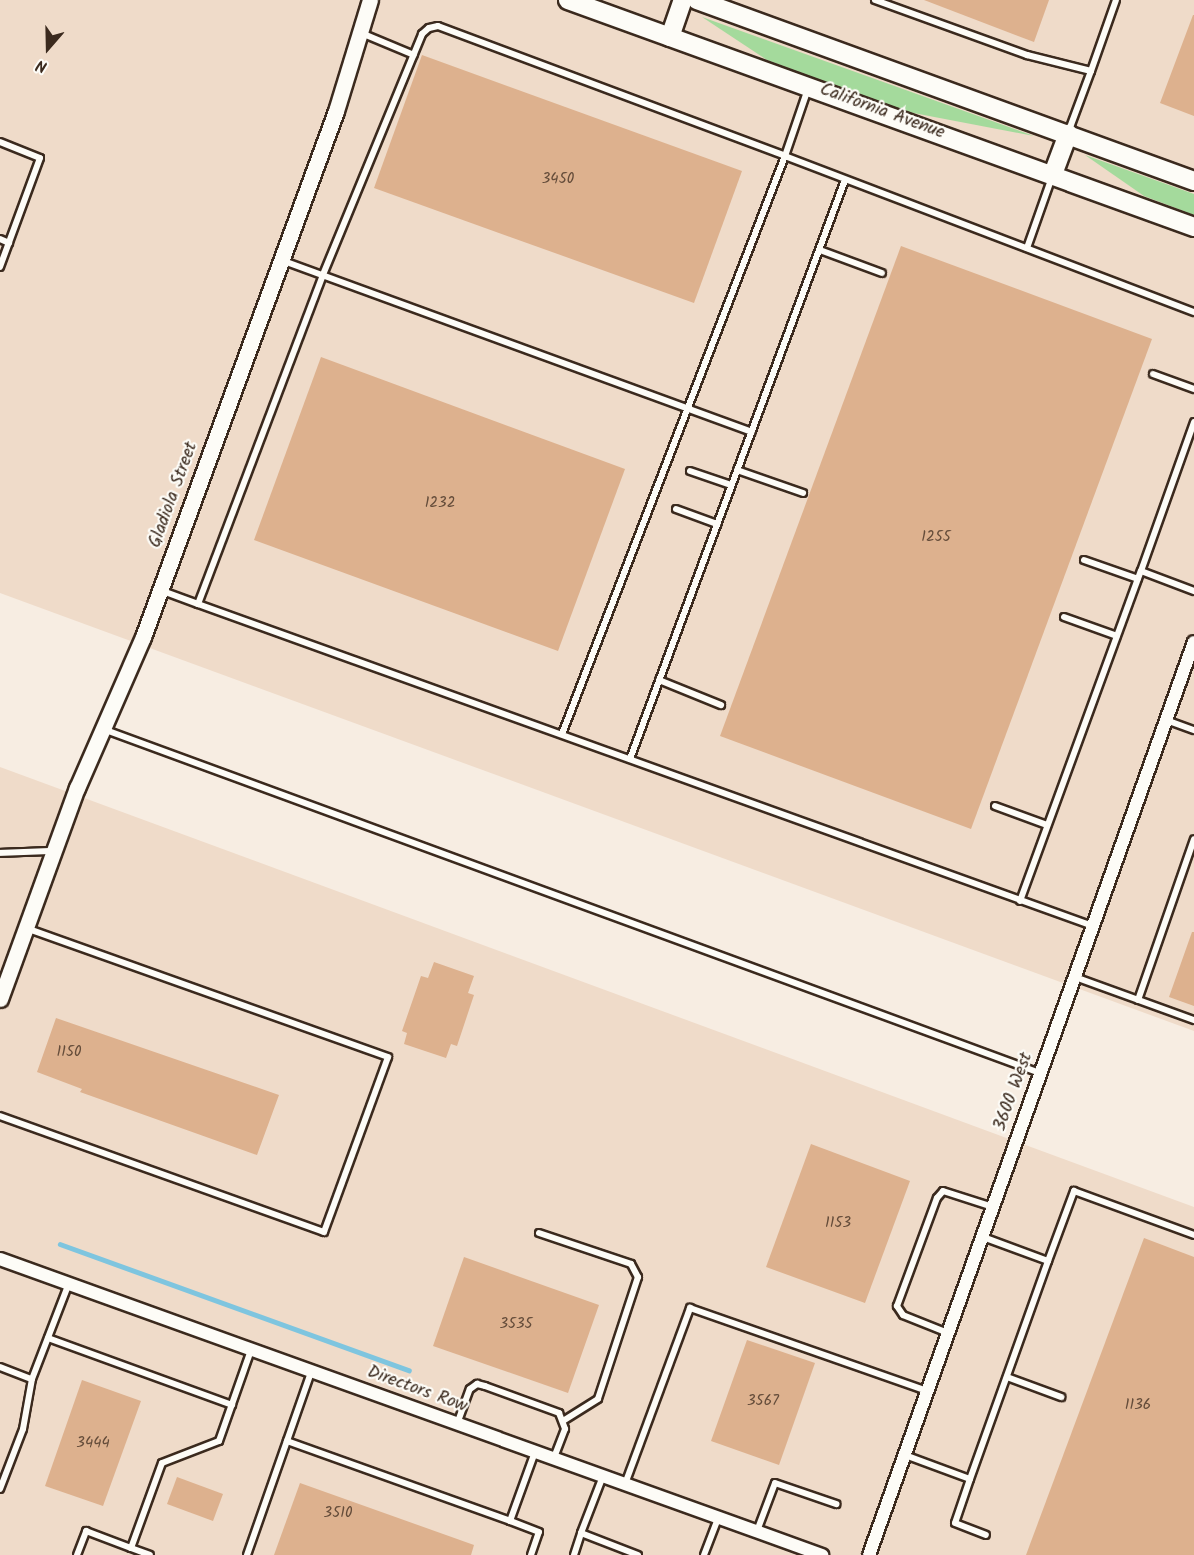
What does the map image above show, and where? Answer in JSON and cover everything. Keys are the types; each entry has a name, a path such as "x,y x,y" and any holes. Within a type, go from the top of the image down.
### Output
{"main road":[{"name":"California Avenue","path":"568,0 1194,227"},
{"path":"670,37 683,0"},
{"path":"697,0 1194,182"},
{"path":"1053,174 1068,134"}],"street":[{"name":"Gladiola Street","path":"0,999 53,851 160,590 361,33 370,0"},
{"name":"3600 West","path":"869,1555 1194,642"},
{"name":"Directors Row","path":"0,1259 822,1555"}],"lane":[{"path":"875,0 1027,56 1090,71"},
{"path":"1068,134 1116,0"},
{"path":"198,604 322,277 422,34 438,26 1194,312"},
{"path":"361,33 414,55"},
{"path":"562,734 785,156 809,86"},
{"path":"0,142 40,158 0,267"},
{"path":"1027,248 1053,174"},
{"path":"630,759 844,180"},
{"path":"0,239 9,243"},
{"path":"820,250 882,273"},
{"path":"280,260 752,432"},
{"path":"1154,374 1194,389"},
{"path":"1020,901 1194,422"},
{"path":"737,470 802,493"},
{"path":"690,471 731,485"},
{"path":"676,509 717,524"},
{"path":"1084,560 1138,579"},
{"path":"1141,571 1194,591"},
{"path":"160,590 1093,926"},
{"path":"1064,617 1117,636"},
{"path":"659,680 721,705"},
{"path":"1166,720 1194,730"},
{"path":"102,729 1040,1073"},
{"path":"995,806 1047,825"},
{"path":"1138,1000 1194,838"},
{"path":"0,853 53,851"},
{"path":"0,1116 324,1232 388,1057 25,928"},
{"path":"1075,977 1194,1020"},
{"path":"948,1332 903,1315 897,1306 937,1198 943,1191 993,1207"},
{"path":"986,1535 955,1523 1074,1191 1194,1235"},
{"path":"539,1233 631,1264 638,1278 598,1399 564,1420"},
{"path":"982,1237 1048,1261"},
{"path":"0,1490 23,1429 32,1379 69,1284"},
{"path":"625,1484 690,1308 927,1391"},
{"path":"48,1338 232,1405"},
{"path":"131,1548 162,1463 219,1441 252,1349"},
{"path":"0,1367 32,1379"},
{"path":"247,1555 312,1371"},
{"path":"1006,1377 1060,1397"},
{"path":"457,1424 470,1389 477,1384 559,1413 564,1420 565,1429 554,1458"},
{"path":"287,1442 539,1532 531,1555"},
{"path":"510,1521 535,1452"},
{"path":"904,1455 970,1479"},
{"path":"574,1555 603,1476"},
{"path":"757,1531 775,1483 836,1504"},
{"path":"704,1555 718,1517"},
{"path":"77,1555 86,1531 150,1555"},
{"path":"581,1533 639,1555"}],"shaded area":[{"path":"0,0 1194,0 1194,1031 0,593"},
{"path":"0,767 1194,1207 1194,1555 0,1555"}],"green space":[{"path":"702,17 1034,136 903,111 767,60"},
{"path":"1085,155 1194,194 1194,215 1144,196"}],"building":[{"path":"924,0 1049,0 1034,42"},
{"path":"1194,15 1194,116 1160,103"},
{"path":"422,55 742,171 694,303 374,188"},
{"path":"901,246 1152,339 971,829 720,736"},
{"path":"321,357 625,469 558,651 254,540"},
{"path":"1192,932 1194,932 1194,1006 1169,997"},
{"path":"434,962 474,976 468,993 474,995 457,1046 451,1044 446,1058 404,1044 407,1033 402,1031 421,976 428,978"},
{"path":"56,1018 279,1095 257,1155 80,1092 82,1089 37,1072"},
{"path":"811,1144 910,1181 865,1303 766,1267"},
{"path":"1144,1238 1194,1257 1194,1555 1026,1555"},
{"path":"464,1257 599,1305 568,1393 433,1346"},
{"path":"747,1340 815,1363 779,1465 711,1441"},
{"path":"82,1380 141,1401 103,1506 45,1486"},
{"path":"177,1477 223,1494 213,1521 167,1504"},
{"path":"300,1483 474,1545 471,1555 274,1555"}],"waterway":[{"path":"60,1244 409,1370"}]}
